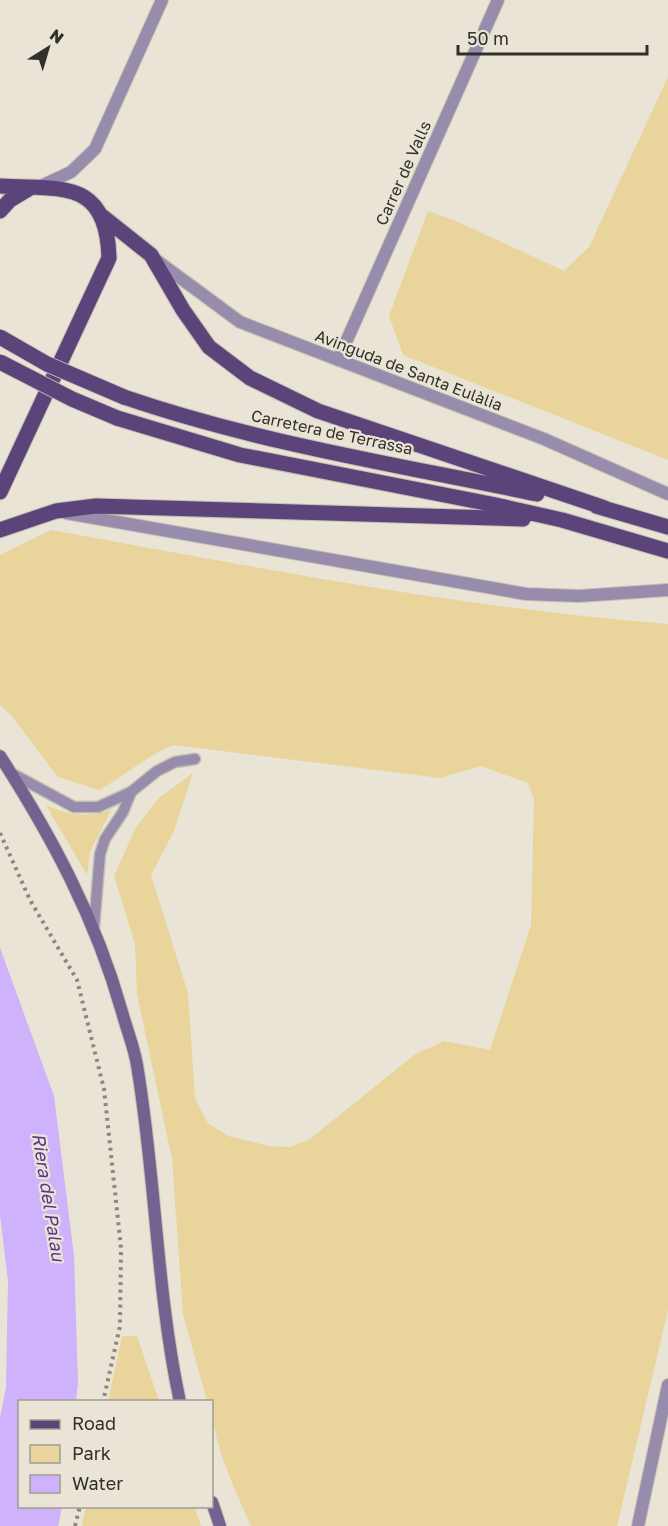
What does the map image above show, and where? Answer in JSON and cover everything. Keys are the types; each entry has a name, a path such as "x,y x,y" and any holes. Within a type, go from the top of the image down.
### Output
{"main road":[{"path":"2,186 59,187 81,195 102,216 151,255 183,310 209,346 250,378 318,411 605,508"},
{"path":"0,211 10,200 35,187"},
{"path":"0,492 109,258 109,239 102,216"},
{"name":"Carretera de Terrassa","path":"0,337 47,364 124,397 201,422 253,435 605,508 668,527"},
{"path":"0,362 72,399 117,418 240,455 562,520 668,551"},
{"path":"0,530 56,511 96,506 562,520"},
{"path":"0,756 62,858 94,927 111,973 136,1062 161,1298 180,1400"},
{"path":"213,1505 220,1526"}],"street":[{"path":"35,187 71,172 95,149 162,0"},
{"name":"Carrer de Valls","path":"338,360 498,0"},
{"name":"Avinguda de Santa Eulàlia","path":"151,255 240,322 544,439 668,494"},
{"path":"56,511 526,594 579,596 668,590"},
{"path":"638,1526 668,1385"}],"lane":[{"path":"11,773 74,807 99,807 131,792 157,771 176,762 195,759"},
{"path":"94,927 100,854 105,839 131,792"}],"path":[{"path":"0,833 30,900 77,980 104,1089 121,1248 120,1326 103,1400"},
{"path":"75,1526 80,1508"}],"green space":[{"path":"668,77 668,460 403,355 389,316 428,211 456,221 564,271 589,247"},
{"path":"51,530 281,572 436,597 590,617 668,624 668,1310 617,1526 251,1526 220,1450 213,1418 213,1400 207,1400 183,1314 172,1159 137,994 135,944 114,876 136,827 159,798 193,773 174,831 151,875 188,993 195,1099 208,1123 228,1136 269,1146 290,1147 310,1139 414,1055 444,1041 490,1050 531,925 534,799 528,783 481,766 440,778 174,745 155,754 99,790 58,777 11,715 0,705 0,555"},
{"path":"46,805 78,815 111,810 90,852 87,875"},
{"path":"122,1336 137,1336 159,1400 108,1400"},
{"path":"86,1508 195,1508 201,1526 82,1526"}],"water":[{"name":"Riera del Palau","path":"0,948 54,1096 74,1256 78,1383 76,1400 18,1400 18,1508 62,1508 58,1526 0,1526 0,1417 6,1388 8,1281 0,1215"}]}
